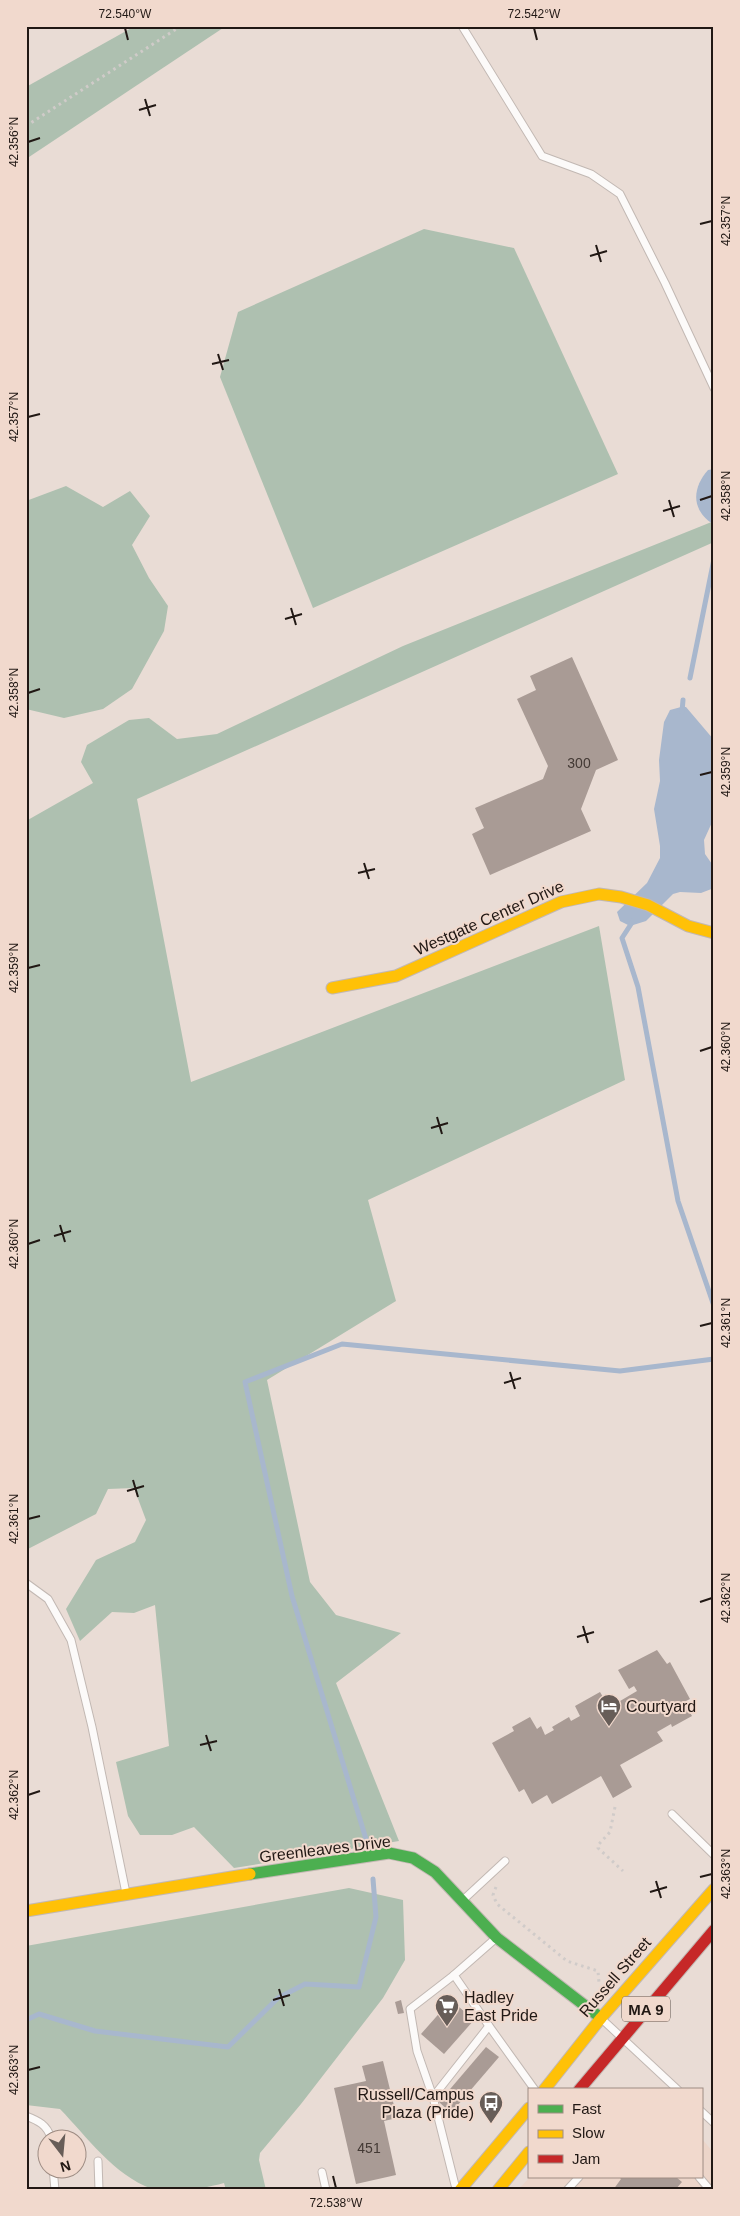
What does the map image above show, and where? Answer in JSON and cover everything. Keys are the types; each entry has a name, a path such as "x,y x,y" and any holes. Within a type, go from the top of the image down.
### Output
{"main road":[{"name":"Westgate Center Drive","path":"332,988 396,976 561,902 599,894 621,897 648,905 701,931 714,933"},
{"name":"Greenleaves Drive","path":"26,1911 126,1893 389,1853 412,1858 435,1872 497,1938 600,2018"},
{"name":"Russell Street","path":"546,2088 600,2018 714,1889"},
{"name":"MA 9","path":"581,2088 714,1930"},
{"path":"460,2190 528,2109"},
{"path":"498,2190 528,2153"}],"lane":[{"path":"462,26 542,156 592,174 620,194 665,283 714,388"},
{"path":"26,1584 48,1599 71,1640 92,1727 126,1893"},
{"path":"672,1814 714,1854"},
{"path":"463,1901 505,1861"},
{"path":"456,2190 432,2097 416,2051 410,2009 497,1938"},
{"path":"454,1975 534,2088"},
{"path":"600,2018 676,2088"},
{"path":"432,2097 489,2026"},
{"path":"702,2112 714,2123"},
{"path":"26,2116 38,2120 48,2128"},
{"path":"98,2161 99,2190"},
{"path":"322,2172 326,2190"},
{"path":"567,2190 578,2178"},
{"path":"700,2178 710,2190"}],"path":[{"path":"26,126 181,26"},
{"path":"615,1807 610,1832 599,1844 598,1848 623,1871"},
{"path":"499,1881 492,1894 497,1904 567,1961 598,1971 599,1982"}],"shaded area":[{"path":"702,2139 714,2153 714,2190 518,2190 529,2178 702,2178"}],"green space":[{"path":"135,26 226,26 26,159 26,87"},
{"path":"424,229 514,248 618,474 313,608 220,377 238,312"},
{"path":"66,486 103,507 130,491 150,516 132,545 149,578 168,606 164,631 132,689 103,709 64,718 26,709 26,501"},
{"path":"714,521 714,542 137,799 191,1082 599,926 625,1080 368,1200 396,1301 267,1380 310,1582 336,1615 401,1633 336,1683 399,1841 234,1868 194,1827 172,1835 140,1835 128,1816 116,1762 169,1746 155,1605 134,1613 112,1612 80,1641 66,1609 96,1560 135,1542 146,1520 134,1488 108,1489 96,1514 26,1550 26,821 93,783 81,762 87,745 129,720 149,718 177,739 217,734 403,646"},
{"path":"349,1888 403,1900 405,1960 383,1998 301,2104 260,2153 259,2160 266,2190 226,2190 224,2183 178,2191 152,2189 125,2175 113,2165 88,2140 88,2128 77,2128 60,2109 26,2105 26,1946"}],"water":[{"path":"714,469 713,524 701,512 696,498 699,484 703,477 708,470"},
{"path":"686,707 714,740 714,818 704,840 705,854 714,867 714,888 701,893 680,892 673,894 646,921 630,926 620,921 617,912 647,883 660,858 654,809 660,781 659,760 664,722 670,710"}],"building":[{"path":"572,657 618,760 596,770 581,809 591,831 490,875 472,834 484,828 475,808 543,779 548,766 517,699 536,690 530,676"},
{"name":"Courtyard","path":"657,1650 667,1664 670,1662 690,1699 684,1702 692,1716 672,1727 671,1724 657,1732 663,1741 620,1765 632,1787 613,1798 601,1776 552,1804 547,1795 532,1804 524,1789 519,1792 492,1743 514,1731 512,1727 530,1717 537,1729 541,1726 545,1735 554,1730 552,1727 569,1717 571,1721 580,1716 575,1706 600,1692 603,1697 609,1694 615,1704 637,1691 634,1686 629,1689 618,1670"},
{"path":"401,2000 404,2013 398,2014 395,2002"},
{"name":"Hadley East Pride","path":"451,2000 474,2020 444,2054 421,2034"},
{"path":"486,2047 499,2057 451,2113 439,2102"},
{"path":"383,2061 397,2118 384,2121 396,2175 356,2184 334,2088 366,2081 362,2066"},
{"path":"677,2178 682,2182 675,2190 613,2190 621,2179"}],"waterway":[{"path":"690,678 714,559"},
{"path":"682,712 683,700"},
{"path":"633,921 622,938 638,987 678,1201 714,1306"},
{"path":"366,1839 292,1596 245,1382 342,1344 620,1371 714,1359"},
{"path":"26,2020 39,2014 95,2031 228,2047 278,1998 305,1984 359,1987 376,1917 373,1879"}],"traffic: fast":[{"path":"250,1874 389,1853 413,1858 435,1872 497,1938 601,2018"}],"traffic: slow":[{"path":"332,988 396,976 561,902 599,894 621,897 648,905 688,926 714,933"},
{"path":"26,1911 250,1874"},
{"path":"546,2088 601,2018 714,1889"},
{"path":"460,2190 528,2109"},
{"path":"498,2190 528,2153"}],"traffic: jam":[{"path":"581,2088 714,1930"}],"place":[{"name":"Courtyard","path":"609,1727"},
{"name":"Hadley East Pride","path":"447,2027"},
{"name":"Russell/Campus Plaza (Pride)","path":"491,2124"}]}
